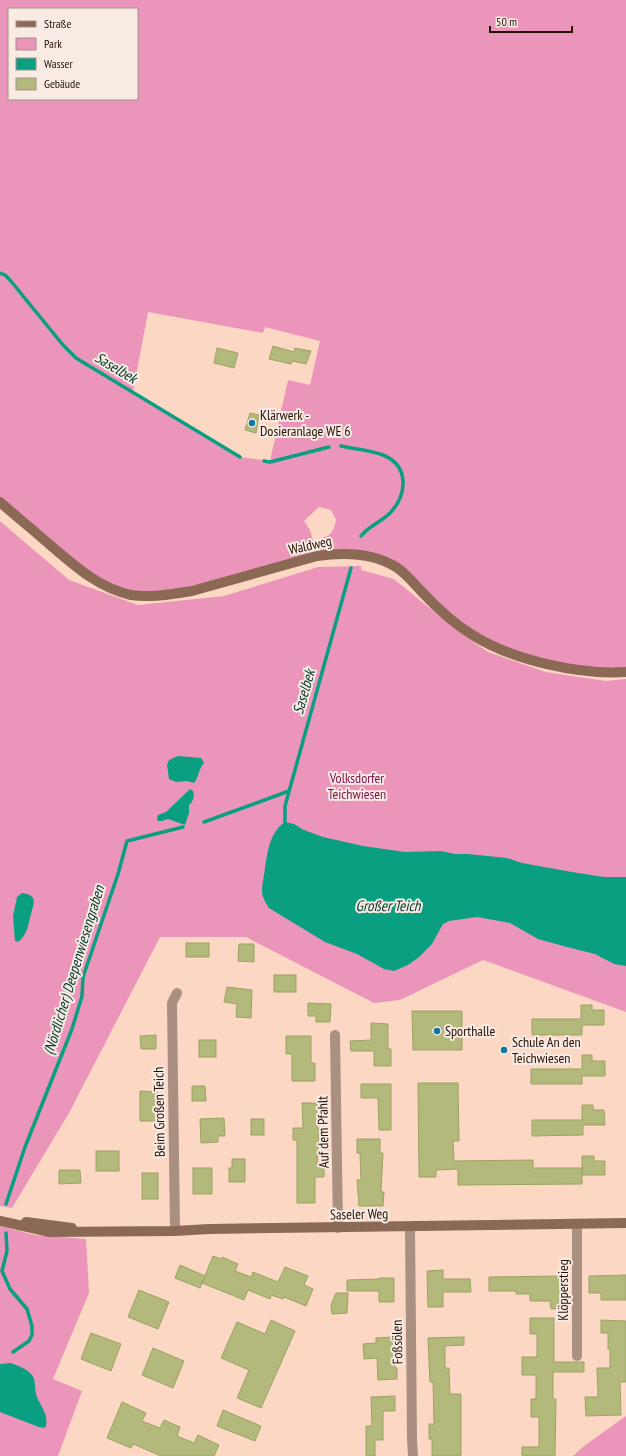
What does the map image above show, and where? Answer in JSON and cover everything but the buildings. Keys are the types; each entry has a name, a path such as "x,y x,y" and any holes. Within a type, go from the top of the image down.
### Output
{"main road":[{"name":"Waldweg","path":"0,502 77,568 103,585 132,595 148,596 186,592 317,556 336,553 355,553 380,560 397,568 457,625 496,648 529,659 576,669 626,672"},
{"name":"Saseler Weg","path":"0,1220 51,1224 92,1231 626,1224"}],"street":[{"name":"Beim Großen Teich","path":"175,1231 172,1003 177,993"},
{"name":"Auf dem Pfahlt","path":"335,1035 338,1228"},
{"name":"Klöpperstieg","path":"577,1224 577,1356"},
{"name":"Foßsölen","path":"410,1227 413,1456"}],"green space":[{"path":"0,0 626,0 626,672 595,671 496,648 380,559 318,556 317,541 321,541 330,534 336,520 331,510 319,507 304,521 310,530 313,541 316,541 317,556 192,591 148,595 103,585 0,502","holes":["148,312 263,333 265,327 320,341 310,385 288,380 270,461 240,457 133,392"]},
{"name":"Volksdorfer Teichwiesen","path":"0,521 69,580 138,605 224,596 318,567 361,566 361,570 394,579 455,629 488,652 546,672 606,681 626,679 626,1012 483,960 400,1000 374,1003 246,937 160,937 69,1113 12,1208 0,1206"},
{"path":"0,1226 35,1235 86,1239 89,1293 53,1379 82,1391 58,1456 0,1456"},
{"path":"626,1416 626,1456 573,1456 584,1446"}],"water":[{"path":"178,756 201,758 204,763 194,783 187,781 176,782 169,779 167,765 169,760"},
{"path":"190,789 194,793 194,797 189,805 189,813 185,825 168,819 158,821 158,815 166,812"},
{"name":"Großer Teich","path":"285,822 294,824 304,830 323,837 363,846 405,852 441,851 455,854 507,858 522,863 572,872 604,877 626,877 626,966 614,964 595,954 538,939 510,923 477,917 449,921 443,924 432,944 419,957 408,965 394,971 384,969 357,954 325,942 269,908 263,898 262,891 267,853 275,832"},
{"path":"22,893 31,896 34,903 26,932 18,942 15,941 13,916 17,897"},
{"path":"10,1363 26,1370 34,1378 37,1398 45,1413 47,1421 44,1428 0,1412 0,1364"}],"waterway":[{"name":"Saselbek","path":"0,273 5,275 10,280 63,345 76,358 240,457"},
{"name":"Saselbek","path":"341,446 383,455 392,460 402,473 402,490 396,506 390,513 361,536"},
{"name":"Saselbek","path":"264,461 270,462 329,447"},
{"name":"Saselbek","path":"285,822 285,806 351,568"},
{"name":"(Nördlicher) Deepenwiesengraben","path":"204,822 289,791"},
{"name":"(Nördlicher) Deepenwiesengraben","path":"6,1204 25,1147 72,1029 82,996 83,977 118,874 127,841 183,827"},
{"name":"(Nördlicher) Deepenwiesengraben","path":"6,1233 7,1251 2,1271 10,1289 27,1309 32,1326 32,1335 29,1341 13,1352"}],"place":[{"name":"Klärwerk - Dosieranlage WE 6","path":"252,423"},
{"name":"Sporthalle","path":"437,1031"},
{"name":"Schule An den Teichwiesen","path":"504,1050"}]}
